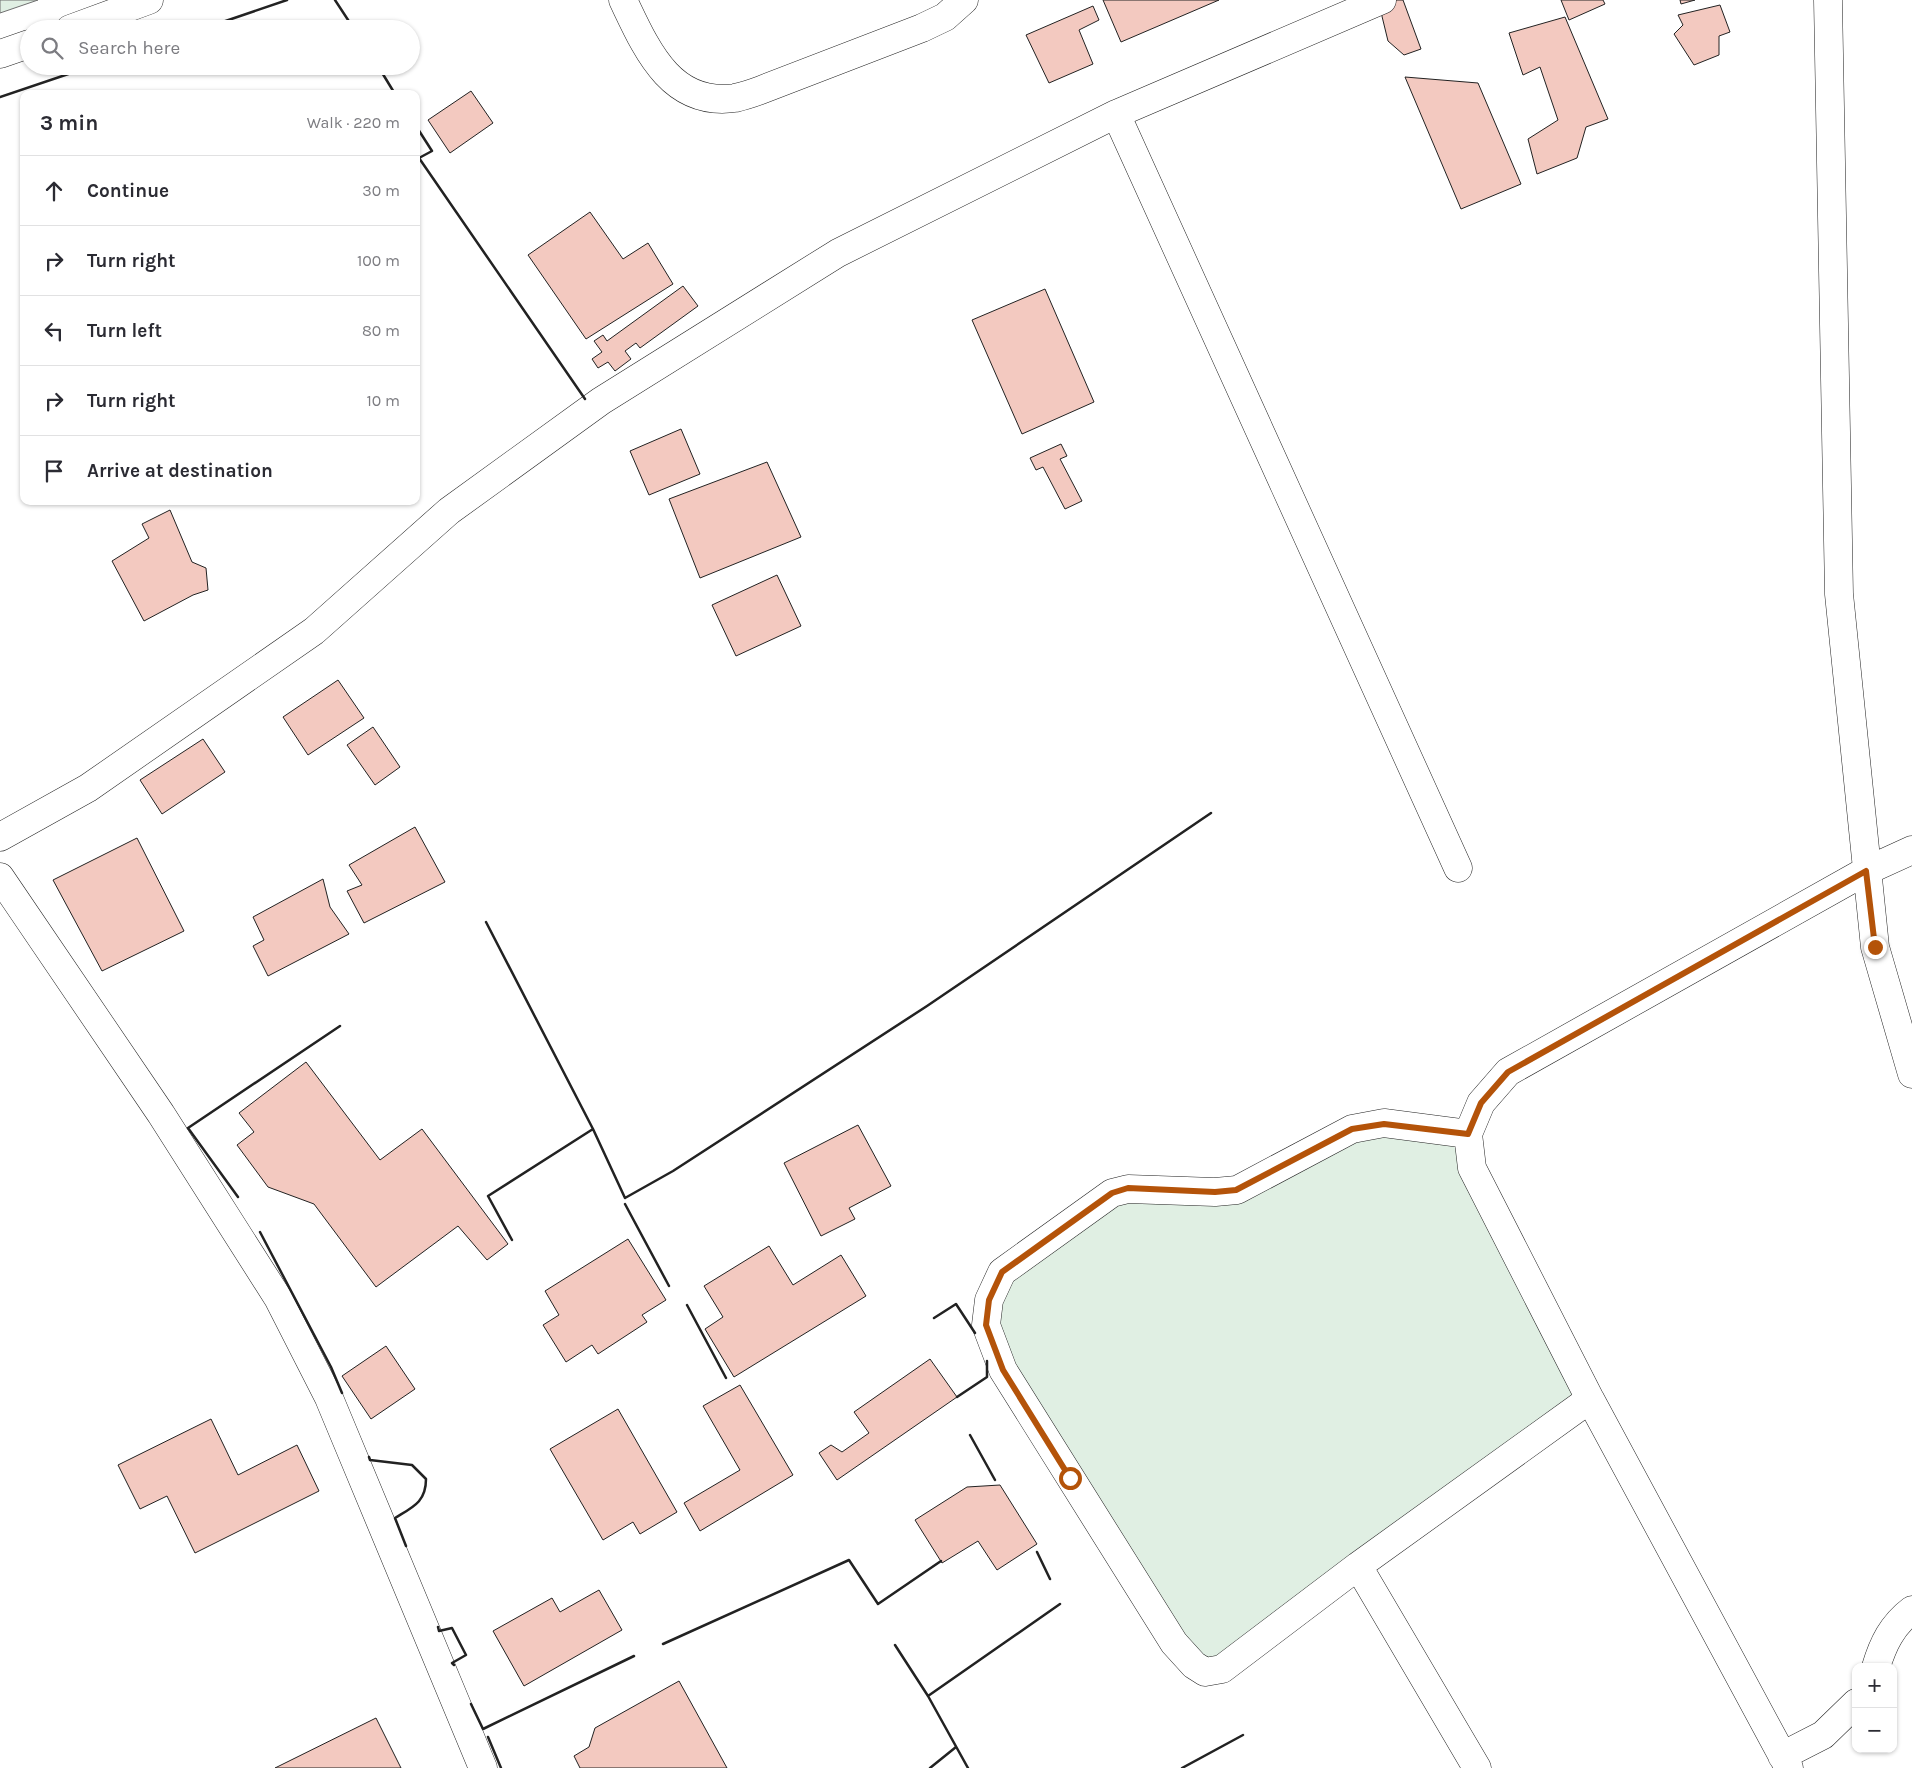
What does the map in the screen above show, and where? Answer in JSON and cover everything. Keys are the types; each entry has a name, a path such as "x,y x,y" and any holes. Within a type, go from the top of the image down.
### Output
{"street":[{"path":"95,20 150,0"},
{"path":"623,0 646,47 661,70 682,88 708,97 735,98 761,90 922,28 944,17 964,0"},
{"path":"0,837 88,788 314,631 449,510 601,401 838,253 1116,114 1382,0"},
{"path":"1828,0 1839,594 1875,947 1912,1074"},
{"path":"0,54 20,47"},
{"path":"1116,114 1458,868"},
{"path":"1852,1707 1823,1735 1785,1762 1590,1399 1472,1168 1468,1134 1481,1103 1508,1072 1866,871 1912,850"},
{"path":"0,877 162,1114 278,1298 329,1398 483,1768"},
{"path":"1468,1134 1384,1124 1352,1129 1236,1190 1215,1192 1128,1188 1112,1193 1002,1272 989,1300 986,1325 1003,1370 1174,1642 1194,1664 1205,1672 1222,1669 1358,1566 1590,1399"},
{"path":"1358,1566 1477,1768"},
{"path":"1877,1663 1883,1644 1904,1616 1912,1610"}],"green space":[{"path":"0,0 38,0 0,13"},
{"path":"1352,1129 1468,1134 1590,1399 1205,1672 1014,1389 989,1300 1094,1205 1215,1192"}],"building":[{"path":"1103,0 1219,0 1121,42"},
{"path":"1389,0 1403,0 1421,49 1404,55 1388,41 1379,4"},
{"path":"1561,0 1603,0 1605,4 1569,20"},
{"path":"1680,0 1695,0 1681,4"},
{"path":"1720,5 1730,32 1719,36 1719,55 1694,65 1674,34 1683,25 1678,15"},
{"path":"1093,6 1099,20 1079,30 1093,64 1049,83 1026,35"},
{"path":"1565,17 1608,119 1586,127 1577,158 1537,174 1528,139 1558,120 1540,67 1523,75 1509,33"},
{"path":"1405,77 1478,83 1521,184 1461,209"},
{"path":"471,91 493,123 450,153 428,120"},
{"path":"590,212 623,259 648,243 673,284 586,339 528,255"},
{"path":"683,286 698,306 640,348 636,343 625,351 631,359 615,371 608,362 598,368 592,359 602,352 594,341 603,335 607,341"},
{"path":"1045,289 1094,402 1022,434 972,320"},
{"path":"681,429 700,474 649,495 630,451"},
{"path":"1061,444 1067,456 1060,459 1082,501 1065,509 1043,467 1036,470 1030,458"},
{"path":"767,462 801,537 700,578 669,499"},
{"path":"170,510 192,562 206,568 208,590 193,595 144,621 112,561 149,538 142,524"},
{"path":"777,575 801,626 736,656 712,605"},
{"path":"338,680 364,718 308,755 283,717"},
{"path":"373,727 400,767 375,785 347,745"},
{"path":"203,739 225,772 162,814 140,780"},
{"path":"415,827 445,882 364,923 347,891 362,885 349,865"},
{"path":"137,838 184,931 102,971 53,880"},
{"path":"323,879 330,907 349,934 268,976 253,946 264,940 253,917"},
{"path":"306,1062 380,1160 422,1129 508,1244 487,1260 458,1226 376,1287 314,1204 268,1187 237,1145 254,1132 239,1113"},
{"path":"858,1125 891,1186 849,1208 855,1219 821,1236 784,1163"},
{"path":"628,1239 666,1300 642,1315 647,1322 598,1354 592,1345 566,1362 543,1325 559,1315 545,1291"},
{"path":"769,1246 793,1285 841,1255 866,1296 734,1377 705,1329 723,1317 704,1286"},
{"path":"386,1346 415,1389 371,1419 342,1376"},
{"path":"930,1359 957,1397 837,1480 819,1453 831,1445 842,1452 869,1433 854,1412"},
{"path":"740,1385 793,1475 700,1531 684,1503 740,1470 703,1406"},
{"path":"618,1409 677,1512 640,1534 633,1522 603,1540 550,1449"},
{"path":"211,1419 238,1475 297,1445 319,1491 195,1553 167,1496 140,1509 118,1465"},
{"path":"1000,1485 1037,1544 997,1570 978,1541 942,1563 915,1520 967,1487"},
{"path":"599,1590 622,1630 524,1686 493,1631 552,1598 560,1612"},
{"path":"679,1681 727,1768 580,1768 574,1756 589,1747 595,1728"},
{"path":"376,1718 401,1768 275,1768"}],"wall":[{"path":"228,20 287,0"},
{"path":"335,0 348,20"},
{"path":"21,90 65,75"},
{"path":"383,75 393,90"},
{"path":"0,97 20,90"},
{"path":"420,132 432,151 420,157"},
{"path":"420,159 585,399"},
{"path":"593,1129 625,1198 673,1171 927,1006 1211,813"},
{"path":"486,922 593,1129 488,1196 512,1240"},
{"path":"238,1197 188,1128 340,1026"},
{"path":"625,1204 669,1286"},
{"path":"260,1232 331,1367 342,1393"},
{"path":"934,1318 956,1304 975,1333"},
{"path":"687,1305 726,1378"},
{"path":"957,1397 987,1377 987,1361"},
{"path":"970,1435 995,1480"},
{"path":"369,1457 370,1460 412,1465 426,1479 421,1499 413,1507 395,1518 406,1546"},
{"path":"1037,1552 1050,1579"},
{"path":"663,1644 849,1560 878,1604 941,1561"},
{"path":"895,1645 928,1696 1060,1604"},
{"path":"438,1627 439,1631 452,1628 466,1655 452,1663 454,1665"},
{"path":"471,1704 483,1729 634,1656"},
{"path":"928,1696 968,1768"},
{"path":"1182,1768 1243,1735"},
{"path":"488,1737 501,1768"},
{"path":"930,1768 956,1747"}],"route":[{"path":"1070,1478 1003,1370 986,1325 989,1300 1002,1272 1112,1193 1128,1188 1215,1192 1236,1190 1352,1129 1384,1124 1402,1124 1468,1134 1481,1103 1508,1072 1866,871 1875,947"}]}
